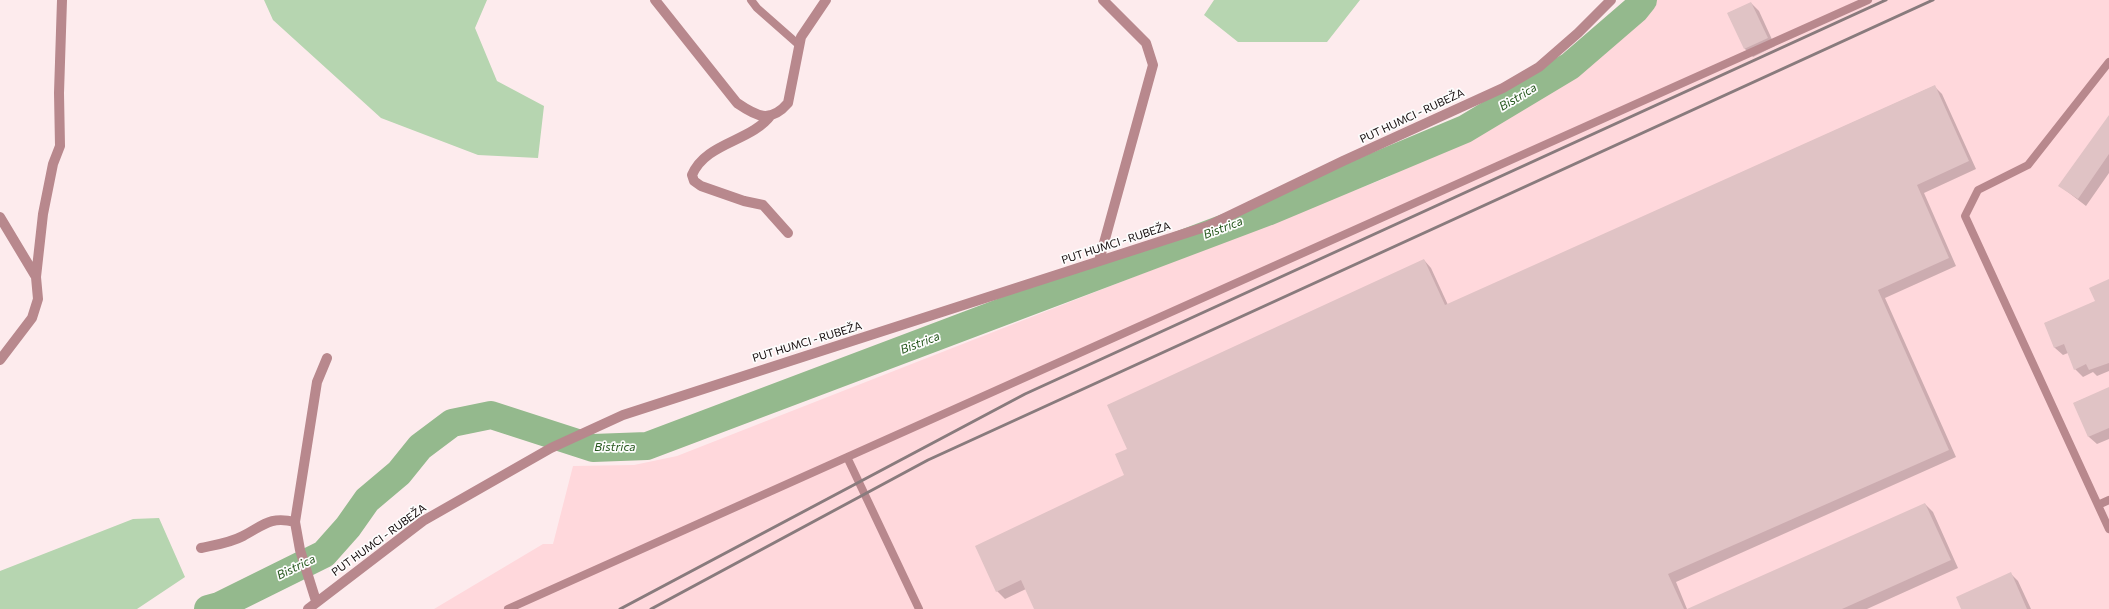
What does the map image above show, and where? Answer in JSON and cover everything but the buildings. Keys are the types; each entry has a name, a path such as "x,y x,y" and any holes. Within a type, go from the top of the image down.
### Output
{"street":[{"path":"0,360 32,318 38,299 36,277 43,214 53,164 60,146 59,93 62,0"},
{"path":"655,0 736,103 753,115 762,117 771,115 783,109 788,104 801,37 826,0"},
{"path":"1099,261 1153,65 1146,44 1103,0"},
{"name":"PUT HUMCI - RUBEŽA","path":"308,609 316,601 423,521 552,448 622,415 732,378 1208,226 1343,161 1503,88 1539,66 1578,33 1611,0"},
{"path":"771,115 764,125 706,156 696,166 692,175 694,180 701,186 744,202 763,205 788,233"},
{"path":"0,217 36,277"},
{"path":"316,601 300,550 294,522 317,382 327,358"},
{"path":"201,548 222,544 243,536 264,523 280,519 294,522"}],"lane":[{"path":"751,0 756,8 799,45"},
{"path":"508,609 1868,0"},
{"path":"2109,62 2028,165 1978,190 1965,216 2109,529"},
{"path":"847,457 919,609"},
{"path":"2098,505 2109,500"}],"shaded area":[{"path":"1650,0 2109,0 2109,609 434,609 543,544 553,544 573,466 634,465 677,456 1386,178 1483,128 1569,79 1639,14"}],"green space":[{"path":"264,0 487,0 475,28 497,81 544,106 538,158 478,155 381,118 273,20"},
{"path":"1214,0 1360,0 1327,42 1238,42 1204,15"},
{"path":"159,518 185,577 137,609 0,609 0,571 133,519"}],"waterway":[{"name":"Bistrica","path":"208,609 219,606 324,554 348,527 367,500 399,473 420,447 452,423 491,415 593,448 647,446 1267,212 1465,129 1570,66 1635,10 1643,0"}],"railway":[{"path":"620,609 1025,394 1886,0"},
{"path":"651,609 928,460 1933,0"}]}
